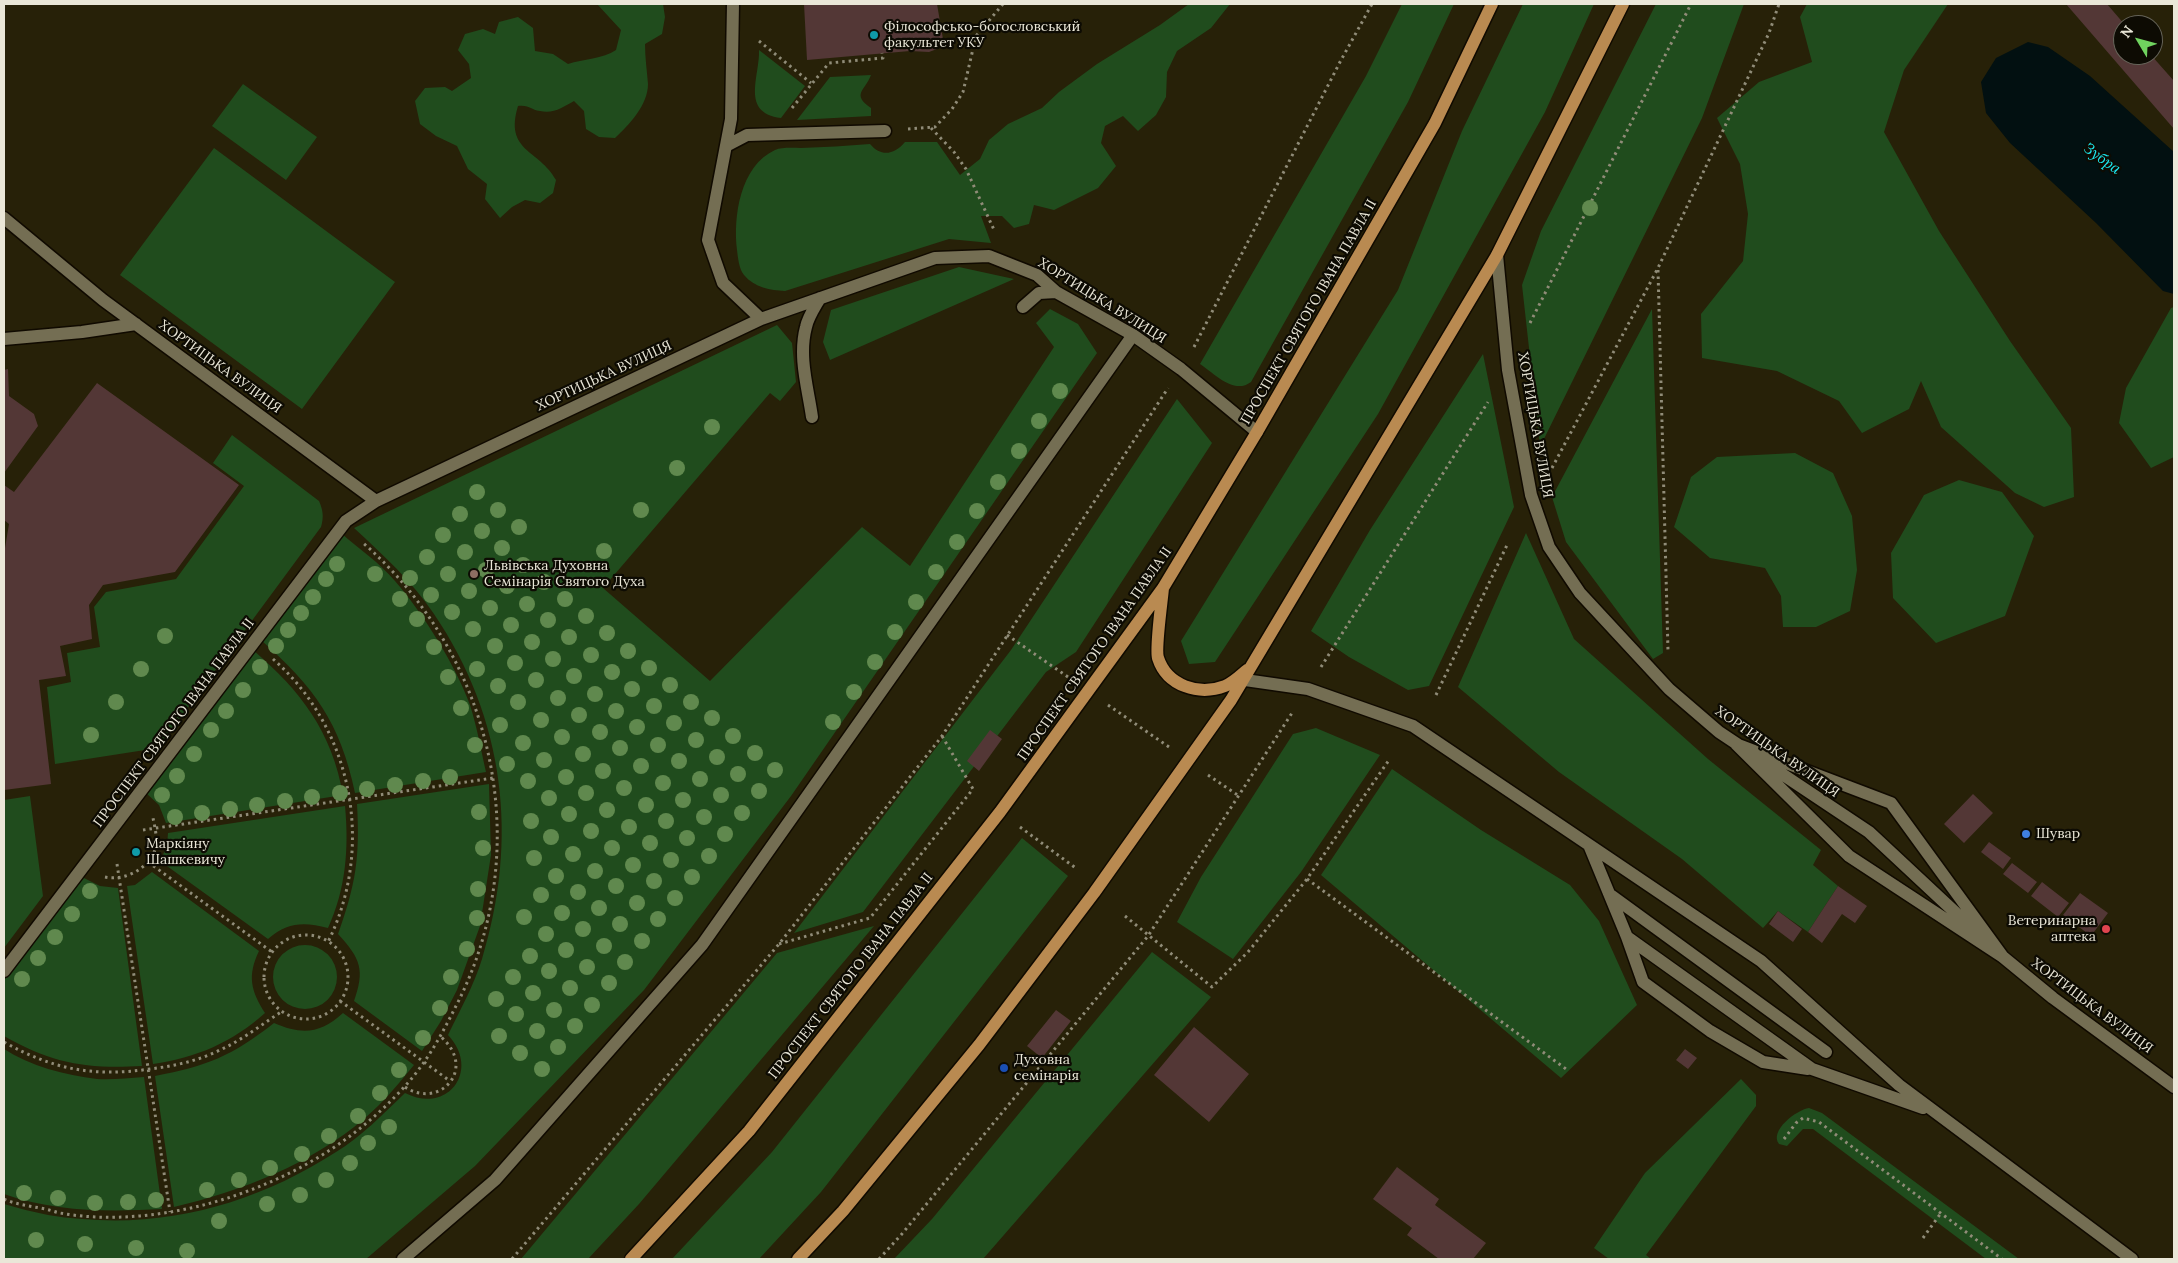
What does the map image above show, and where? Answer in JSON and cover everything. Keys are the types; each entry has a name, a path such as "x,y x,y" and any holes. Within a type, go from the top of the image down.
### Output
{"main road":[{"name":"ПРОСПЕКТ СВЯТОГО ІВАНА ПАВЛА II","path":"631,1259 749,1130 1000,812 1163,588 1257,432 1435,123 1492,4"},
{"path":"798,1259 843,1211 979,1045 1094,893 1245,680 1497,255 1623,4"},
{"path":"1163,588 1157,656 1164,670 1178,684 1195,690 1226,686 1251,667"}],"street":[{"path":"732,4 731,119 708,240 723,283 760,319"},
{"path":"726,146 747,135 885,130"},
{"name":"ХОРТИЦЬКА ВУЛИЦЯ","path":"4,218 103,300 376,501 760,319 935,258 989,256 1037,275 1056,292 1133,335 1181,369 1257,432"},
{"name":"ХОРТИЦЬКА ВУЛИЦЯ","path":"1497,255 1508,370 1531,496 1549,547 1580,593 1668,689 1719,732 1869,832 2003,958 2053,998 2174,1087"},
{"path":"1023,307 1039,293 1056,292"},
{"path":"812,417 803,361 803,343 806,325 820,298"},
{"path":"4,339 82,332 136,324"},
{"path":"403,1259 495,1180 702,945 1133,335"},
{"name":"ПРОСПЕКТ СВЯТОГО ІВАНА ПАВЛА II","path":"4,971 342,526 346,521 376,501"},
{"path":"1245,680 1308,689 1413,726 1761,962 1899,1086 2132,1259"},
{"path":"1736,744 1892,803 2003,958"},
{"path":"1736,744 1849,856 2003,958"},
{"path":"1589,845 1612,896 1643,982 1710,1031 1763,1062 1812,1070 1934,1112"},
{"path":"1612,896 1826,1052"},
{"path":"1627,936 1812,1070"}],"path":[{"path":"885,130 936,127 952,109 963,92 976,36 984,24 1003,4"},
{"path":"512,1259 779,944 942,736 1181,369 1372,4"},
{"path":"1551,470 1658,268 1770,33 1779,4"},
{"path":"762,44 811,83"},
{"path":"790,110 829,63 883,58 882,53"},
{"path":"930,127 954,152 966,169 997,236"},
{"path":"1658,268 1668,689"},
{"path":"4,1199 58,1213 130,1217 194,1208 236,1196 273,1182 345,1142 374,1118 405,1087 441,1037 470,976 480,948 490,909 497,838 497,808 488,747 480,717 462,674 451,652 428,617 402,582 375,554 342,526"},
{"path":"1436,694 1508,543"},
{"path":"1007,635 1062,673"},
{"path":"253,643 280,666 314,704 335,745 345,777 352,820 352,858 344,905 328,942"},
{"path":"1116,710 1166,745"},
{"path":"879,1259 901,1235 1148,936 1288,720"},
{"path":"779,944 870,918 973,789 942,736"},
{"path":"1125,916 1212,987 1248,952 1307,879 1389,760"},
{"path":"156,830 493,778"},
{"path":"1216,781 1238,796"},
{"path":"81,870 97,876 120,878 131,874 148,862 155,849 156,830 150,811 138,795"},
{"path":"1020,827 1077,868"},
{"path":"148,862 272,952"},
{"path":"120,878 170,1212"},
{"path":"1307,879 1566,1068"},
{"path":"306,935 319,937 340,952 348,976 346,989 332,1011 320,1017 306,1019 293,1018 281,1012 272,1002 266,990 264,977 266,964 272,952 282,943 293,937 306,935"},
{"path":"340,1001 450,1081"},
{"path":"4,1042 28,1056 61,1067 109,1073 149,1069 188,1062 221,1050 281,1012"},
{"path":"405,1087 419,1093 433,1093 450,1081 456,1067 455,1054 441,1037"},
{"path":"1784,1139 1803,1118 1819,1122 2002,1259"},
{"path":"1923,1238 1941,1213"}],"green space":[{"path":"597,4 663,4 665,17 662,34 645,44 648,84 645,99 632,121 615,138 599,137 586,129 584,111 574,101 550,112 518,106 515,121 519,141 525,149 549,170 556,180 553,193 540,203 525,200 512,207 500,218 485,199 487,184 468,169 457,146 436,136 420,124 415,101 425,88 445,87 452,91 471,78 469,64 458,50 465,34 483,29 495,34 499,22 518,17 533,28 535,51 553,54 568,64 611,53 616,50 621,30"},
{"path":"1189,4 1230,4 1211,28 1177,51 1167,72 1166,97 1156,115 1138,131 1123,116 1105,126 1101,143 1116,166 1098,188 1054,210 1034,205 1029,224 1014,228 1002,216 981,216 991,243 949,239 785,291 758,286 742,273 738,260 736,237 736,223 741,194 754,168 763,158 775,150 870,144 883,153 888,153 896,150 905,142 937,142 960,175 980,159 989,140 1008,124 1042,108 1059,92 1097,64 1160,25"},
{"path":"1402,4 1454,4 1408,102 1251,382 1245,385 1231,385 1200,364 1366,76"},
{"path":"1523,4 1594,4 1545,112 1378,414 1215,662 1189,664 1181,641 1398,290 1462,131"},
{"path":"1656,4 1744,4 1702,118 1540,447 1522,285 1541,231"},
{"path":"1807,4 1948,4 1904,70 1884,132 1939,231 2010,341 2071,428 2074,497 2044,507 2015,493 1941,427 1921,381 1909,409 1862,433 1839,401 1777,371 1702,358 1701,314 1743,261 1748,214 1740,164 1717,118 1759,82 1812,62 1800,17"},
{"path":"759,50 805,86 781,118 768,115 760,109 756,101 755,92"},
{"path":"871,75 861,92 861,96 871,108 871,116 797,120 830,77"},
{"path":"243,84 317,137 286,180 212,126"},
{"path":"214,148 395,282 302,409 120,275"},
{"path":"959,267 1014,279 830,360 823,342 831,310"},
{"path":"2174,307 2174,457 2151,468 2119,423 2126,388 2171,308"},
{"path":"1050,309 1078,324 1097,353 791,796 644,990 475,1166 366,1259 4,1259 4,1204 56,1216 116,1220 149,1219 215,1207 277,1184 336,1152 372,1124 405,1093 421,1098 434,1098 446,1094 455,1085 460,1075 461,1062 457,1048 448,1035 479,969 493,914 500,869 502,825 498,781 490,738 477,695 458,654 434,614 407,579 354,528 777,325 792,343 796,382 780,401 770,393 603,588 710,681 862,527 910,566 1054,347 1036,323"},
{"path":"1652,309 1663,653 1653,659 1566,542 1552,497"},
{"path":"1483,354 1514,507 1429,686 1408,690 1349,657 1311,631 1370,530"},
{"path":"1177,399 1212,443 1076,652 1046,672 863,912 794,933 1011,650"},
{"path":"232,435 319,501 323,514 321,527 158,748 55,764 47,687 71,682 67,653 100,647 94,607 106,592 176,579 244,486 213,463"},
{"path":"1795,453 1833,473 1852,516 1857,570 1850,611 1816,627 1783,627 1781,596 1765,568 1710,558 1674,527 1691,477 1717,457"},
{"path":"1959,480 2002,492 2034,536 2005,616 1936,643 1893,598 1891,553 1924,495"},
{"path":"341,533 389,574 417,608 438,640 470,705 486,772 355,793 341,746 333,726 322,708 296,674 261,640"},
{"path":"1526,533 1574,639 1708,759 1821,850 1813,865 1838,886 1808,932 1778,911 1763,928 1682,859 1559,772 1458,687"},
{"path":"253,650 286,681 312,714 331,752 343,795 166,823 159,805 145,792"},
{"path":"1316,728 1380,755 1301,872 1233,959 1177,922 1201,877 1293,734"},
{"path":"1392,769 1481,830 1570,885 1599,921 1637,1005 1561,1078 1321,875"},
{"path":"489,784 491,855 480,926 457,990 441,1021 422,1051 354,1001 359,981 359,965 352,951 338,934 353,885 358,840 357,804"},
{"path":"30,796 43,896 4,948 4,800"},
{"path":"345,806 347,837 345,868 339,898 328,928 304,924 289,926 268,939 160,861 167,846 168,833"},
{"path":"1022,838 1068,876 821,1192 759,1259 672,1259 772,1152"},
{"path":"152,872 259,951 253,968 252,983 256,998 265,1013 240,1032 213,1047 184,1058 153,1064 127,886 135,885"},
{"path":"82,877 100,886 118,888 142,1066 104,1067 71,1063 38,1053 4,1036 4,980"},
{"path":"874,926 639,1204 588,1259 521,1259 777,953"},
{"path":"305,945 317,947 328,954 335,965 337,977 335,989 328,1000 317,1007 305,1009 293,1007 282,1000 275,989 273,977 275,965 282,954 293,947"},
{"path":"1152,952 1211,997 983,1259 894,1259 932,1219"},
{"path":"343,1013 414,1065 391,1092 372,1112 344,1134 299,1162 275,1174 225,1193 174,1207 155,1076 204,1064 232,1052 274,1023 302,1031 318,1029 335,1020"},
{"path":"4,1049 36,1065 73,1075 97,1079 144,1077 162,1209 82,1209 43,1204 4,1194"},
{"path":"1741,1079 1756,1095 1756,1106 1646,1255 1651,1259 1609,1259 1594,1248 1645,1173"},
{"path":"1809,1108 1822,1113 2019,1259 1986,1259 1813,1129 1803,1129 1787,1146 1779,1144 1777,1139 1778,1133 1785,1122 1797,1113"}],"water":[{"name":"Зубра","path":"2028,42 2048,47 2090,76 2174,152 2174,294 2163,291 2096,223 2010,143 1986,113 1981,82 1996,58"}],"building":[{"name":"Філософсько-богословський факультет УКУ","path":"804,4 937,4 943,39 937,49 929,52 910,51 807,60"},
{"path":"2066,4 2107,4 2116,15 2113,15 2113,58"},
{"path":"2119,65 2160,65 2174,81 2174,129"},
{"path":"8,369 9,396 34,414 38,426 4,473 4,370"},
{"path":"97,383 239,485 175,572 103,585 89,605 92,639 60,646 66,676 39,680 51,784 4,790 4,554 9,524 4,520 4,485 14,492"},
{"path":"990,730 1002,739 979,771 967,761"},
{"path":"1973,794 1993,813 1964,843 1944,824"},
{"path":"1989,842 2011,858 2003,869 1981,852"},
{"path":"2012,863 2037,882 2028,893 2003,874"},
{"path":"2042,882 2069,903 2058,917 2031,896"},
{"path":"1838,886 1867,906 1855,923 1842,914 1822,943 1808,932"},
{"path":"2080,893 2108,913 2091,936 2063,915"},
{"path":"1778,911 1802,929 1793,942 1769,924"},
{"path":"1056,1010 1071,1021 1042,1058 1027,1046"},
{"path":"1194,1027 1249,1074 1209,1122 1154,1075"},
{"path":"1685,1049 1697,1058 1688,1069 1676,1060"},
{"path":"1397,1167 1439,1199 1435,1205 1486,1243 1473,1259 1439,1259 1407,1235 1412,1228 1373,1199"}],"place":[{"name":"Філософсько-богословський факультет УКУ","path":"874,35"},
{"name":"Львівська Духовна Семінарія Святого Духа","path":"474,574"},
{"name":"Шувар","path":"2026,834"},
{"name":"Маркіяну Шашкевичу","path":"136,852"},
{"name":"Ветеринарна аптека","path":"2106,929"},
{"name":"Духовна семінарія","path":"1004,1068"}]}
